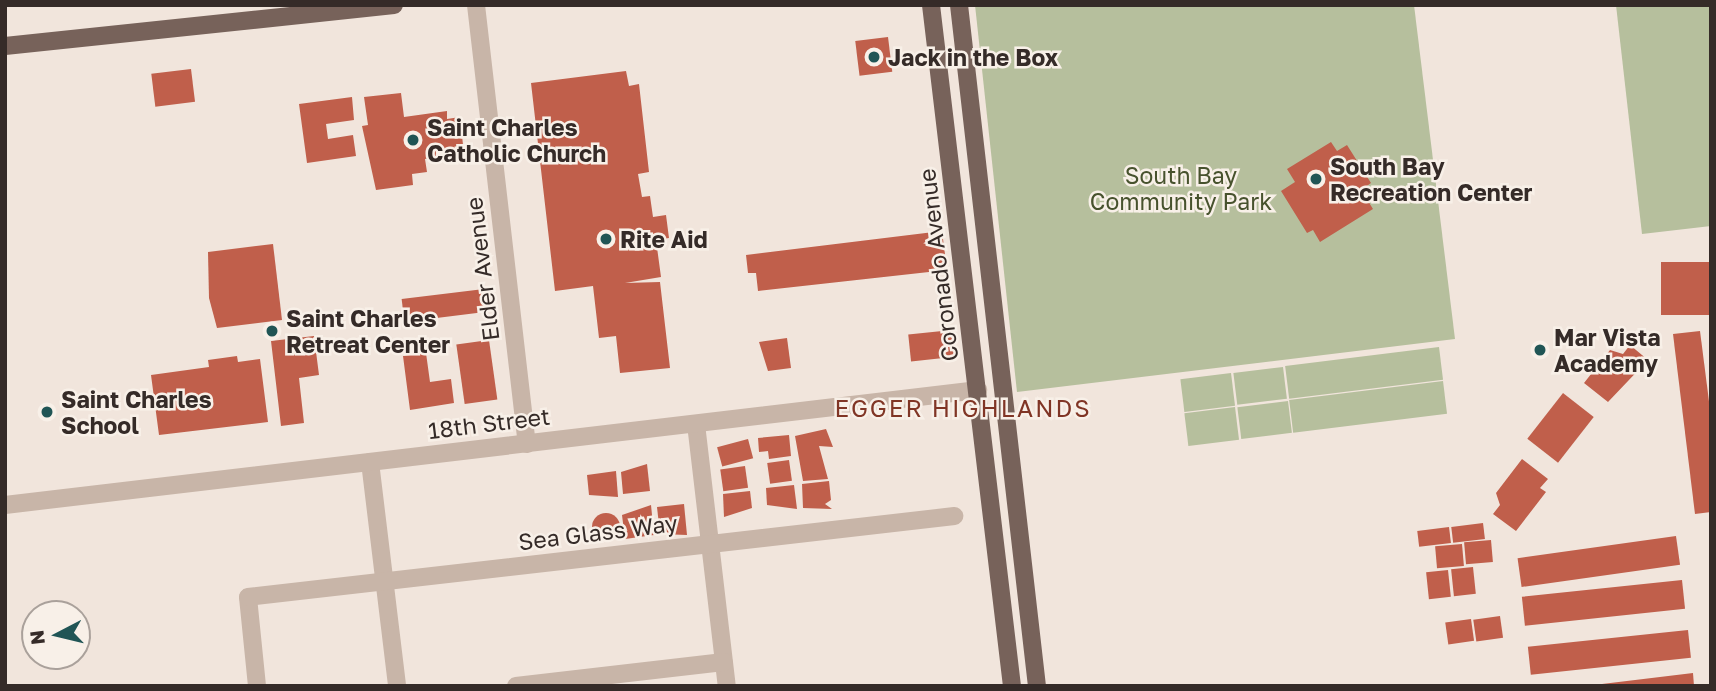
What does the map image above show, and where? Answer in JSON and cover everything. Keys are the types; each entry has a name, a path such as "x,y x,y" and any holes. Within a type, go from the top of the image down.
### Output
{"main road":[{"path":"5,46 394,5"},
{"name":"Coronado Avenue","path":"931,5 1012,686"},
{"name":"Coronado Avenue","path":"959,5 1000,388 1037,686"},
{"path":"978,390 1000,388"}],"street":[{"name":"Elder Avenue","path":"476,5 527,444"},
{"name":"18th Street","path":"5,505 978,390"},
{"path":"696,424 727,686"},
{"path":"370,462 397,686"},
{"name":"Sea Glass Way","path":"257,686 248,597 954,516"},
{"path":"516,686 724,662"}],"green space":[{"name":"South Bay Community Park","path":"975,5 1414,5 1455,339 1017,392"},
{"path":"1616,5 1711,5 1711,226 1642,234"},
{"path":"1439,347 1443,380 1289,399 1285,366"},
{"path":"1283,367 1287,399 1237,405 1233,373"},
{"path":"1231,373 1235,406 1184,412 1180,379"},
{"path":"1443,381 1447,414 1293,433 1289,400"},
{"path":"1288,401 1292,433 1241,439 1237,407"},
{"path":"1235,407 1239,440 1188,446 1184,413"}],"building":[{"name":"Jack in the Box","path":"888,37 892,72 860,76 855,41"},
{"path":"191,69 195,102 155,107 151,74"},
{"path":"626,71 629,86 639,84 649,172 638,174 642,197 650,196 653,217 666,215 669,238 656,240 661,277 625,283 660,282 670,368 620,373 616,336 599,338 593,286 555,291 531,83"},
{"name":"Saint Charles Catholic Church","path":"401,93 404,117 447,111 447,119 460,117 464,154 425,159 427,172 412,174 413,185 376,190 362,126 368,125 364,97"},
{"path":"352,97 354,120 326,124 328,139 353,135 356,156 307,163 299,104"},
{"path":"1331,142 1337,151 1347,145 1371,183 1361,190 1373,209 1320,242 1313,230 1307,233 1281,191 1295,182 1287,169"},
{"path":"942,231 947,270 758,291 756,273 748,273 746,255"},
{"path":"273,244 282,320 217,328 209,298 208,252"},
{"path":"1661,262 1711,262 1711,315 1661,315"},
{"path":"484,289 487,312 404,322 402,299"},
{"path":"952,330 955,357 911,361 908,335"},
{"path":"1700,331 1711,417 1711,512 1695,514 1673,334"},
{"path":"314,336 319,375 299,378 304,423 281,426 271,341"},
{"path":"787,338 791,368 768,371 759,342"},
{"path":"489,340 497,399 465,404 456,345"},
{"path":"1630,345 1648,360 1608,402 1584,383 1610,350 1623,354"},
{"path":"426,353 430,382 451,379 454,403 410,410 403,356"},
{"path":"237,356 238,362 260,359 268,422 159,435 151,375 209,367 208,360"},
{"path":"1563,393 1594,417 1558,463 1527,439"},
{"path":"826,429 833,447 819,446 828,479 803,481 795,436"},
{"path":"789,435 791,456 769,459 768,451 759,452 758,438"},
{"path":"748,439 753,458 722,467 717,447"},
{"path":"1522,459 1548,479 1540,488 1546,492 1516,531 1493,514 1500,505 1496,493"},
{"path":"789,460 792,481 770,484 767,463"},
{"path":"647,464 650,491 623,494 621,472"},
{"path":"745,466 748,488 723,491 720,469"},
{"path":"616,471 618,497 589,495 587,475"},
{"path":"829,481 831,500 825,504 832,509 803,508 802,484"},
{"path":"794,485 797,509 767,505 766,488"},
{"path":"750,491 752,508 724,517 723,494"},
{"path":"684,504 687,535 660,534 657,507"},
{"path":"651,505 654,535 625,539 622,515"},
{"path":"606,513 616,517 620,527 616,537 606,541 596,537 592,527 596,517"},
{"path":"1483,523 1485,539 1453,543 1451,527"},
{"path":"1449,527 1451,543 1419,547 1417,531"},
{"path":"1676,536 1680,565 1522,587 1518,558"},
{"path":"1491,540 1493,562 1466,564 1464,542"},
{"path":"1462,544 1464,566 1437,568 1435,546"},
{"path":"1473,567 1476,594 1454,596 1451,569"},
{"path":"1448,570 1451,597 1429,599 1426,572"},
{"path":"1682,580 1685,609 1525,626 1522,597"},
{"path":"1500,616 1503,638 1476,642 1473,620"},
{"path":"1471,619 1474,641 1448,644 1445,623"},
{"path":"1688,630 1691,658 1531,675 1528,647"},
{"path":"1693,673 1694,686 1602,684"}],"place":[{"name":"Jack in the Box","path":"874,57"},
{"name":"Saint Charles Catholic Church","path":"413,140"},
{"name":"South Bay Recreation Center","path":"1316,179"},
{"name":"Rite Aid","path":"606,239"},
{"name":"Saint Charles Retreat Center","path":"272,331"},
{"name":"Mar Vista Academy","path":"1540,350"},
{"name":"Saint Charles School","path":"47,412"}],"district":[{"name":"EGGER HIGHLANDS","path":"963,408"}]}
